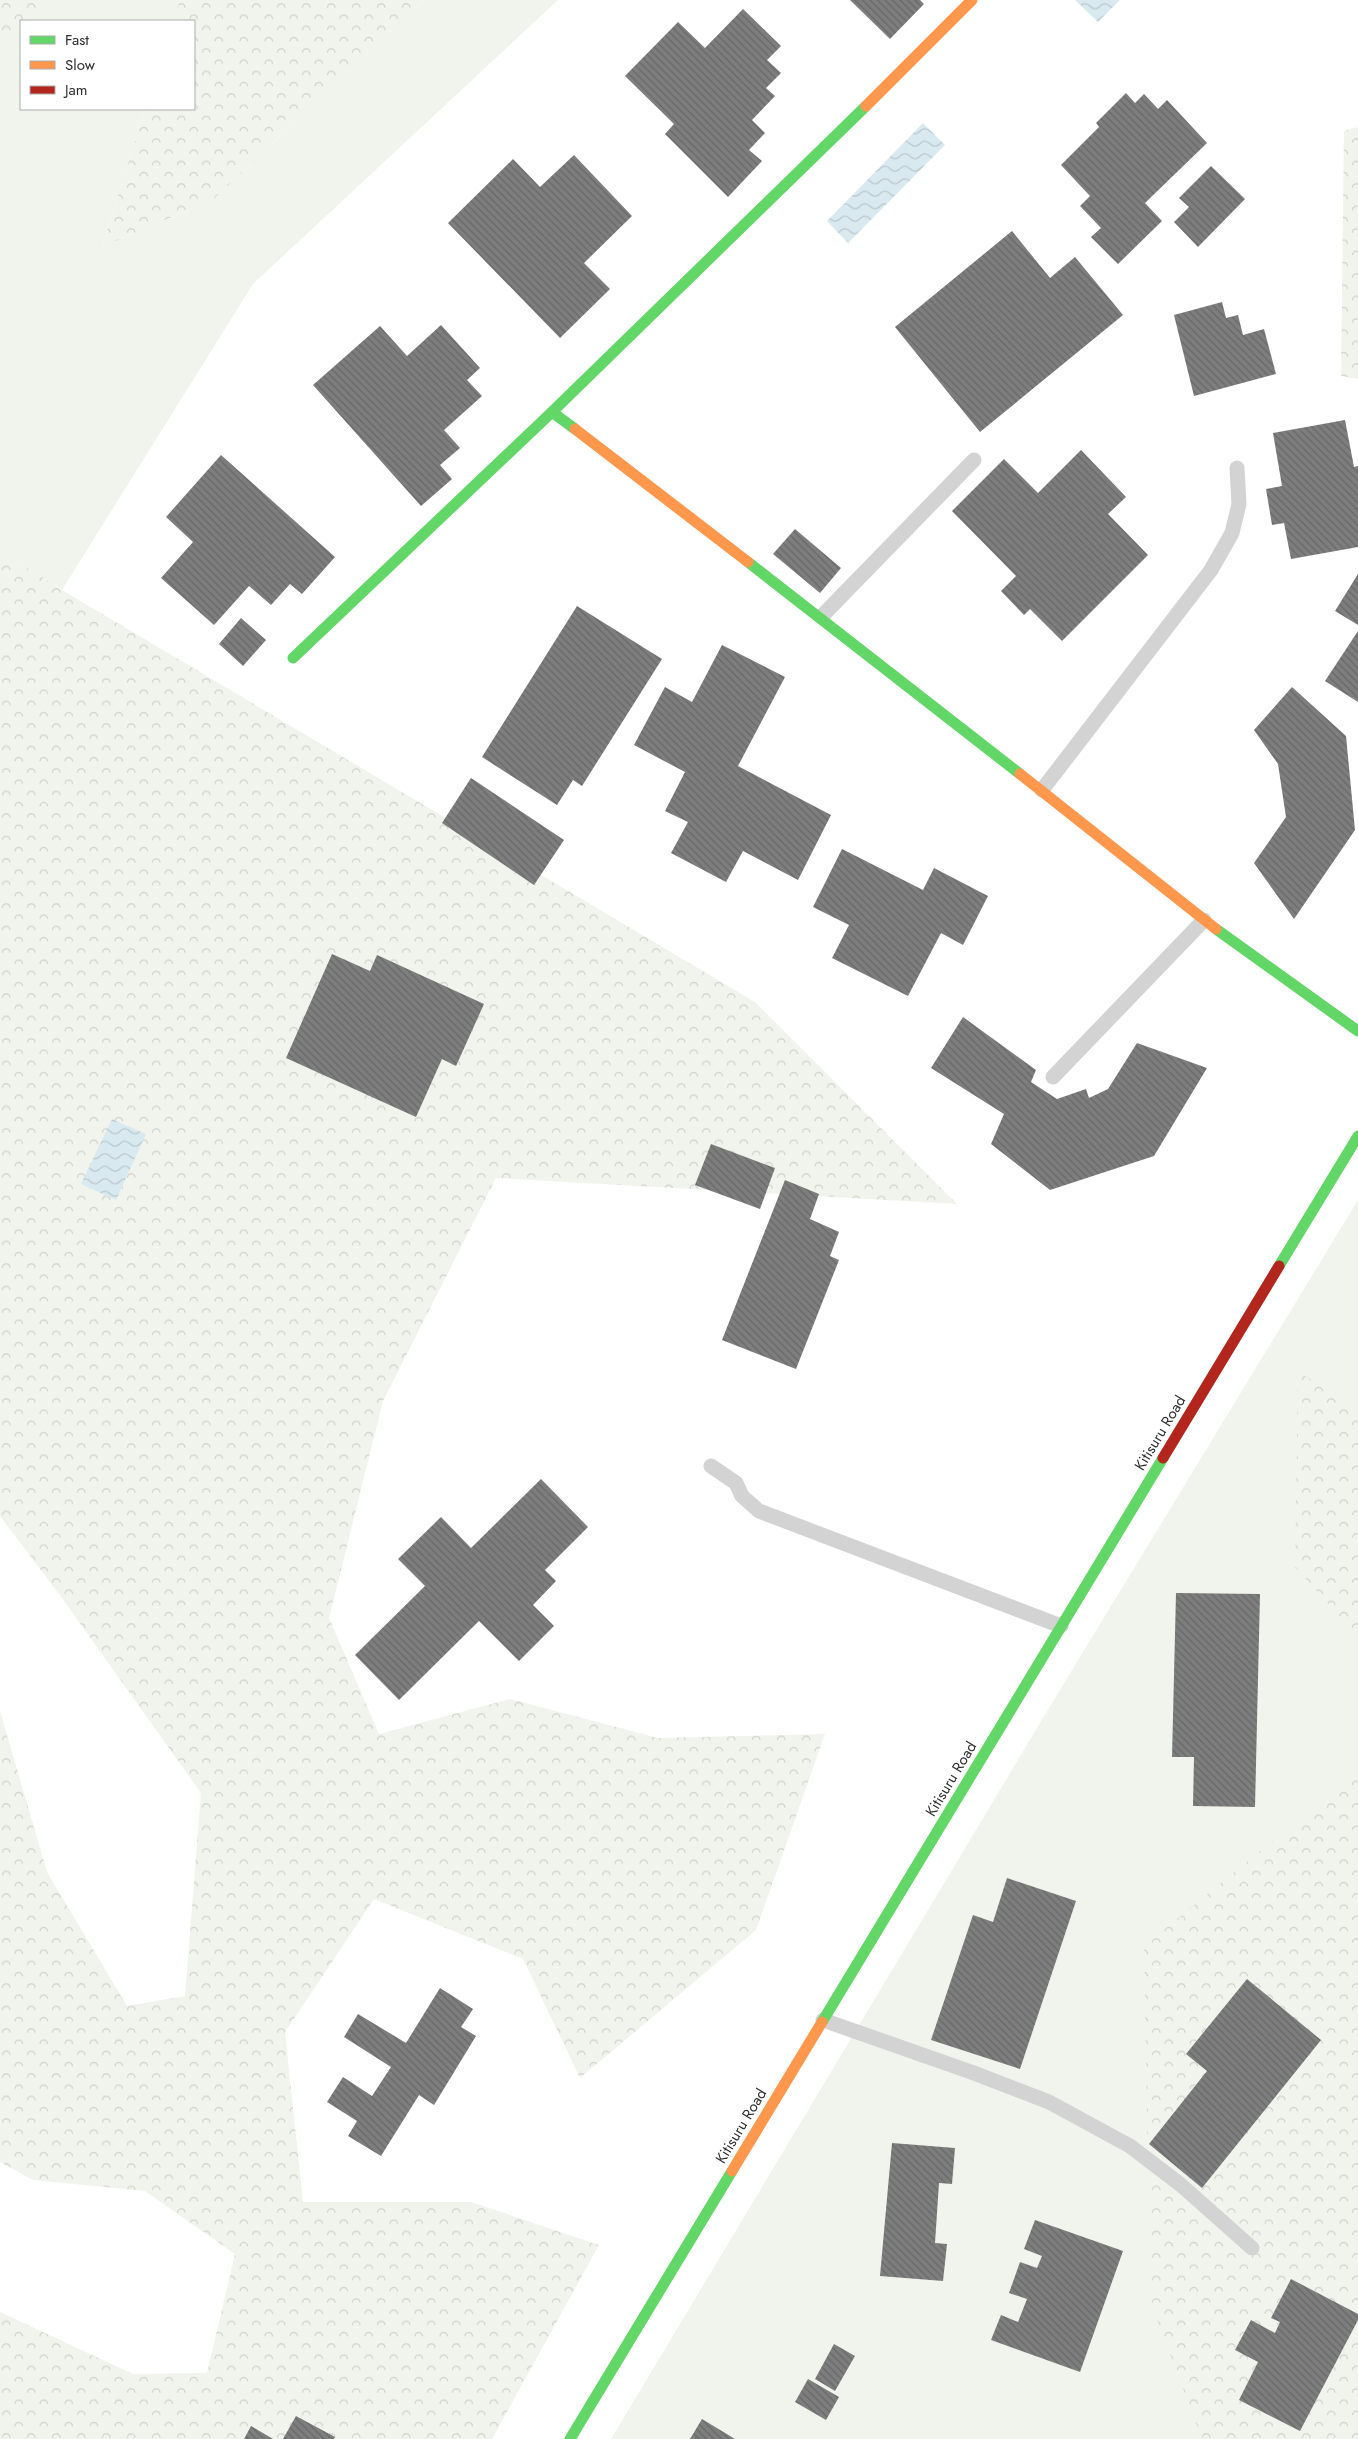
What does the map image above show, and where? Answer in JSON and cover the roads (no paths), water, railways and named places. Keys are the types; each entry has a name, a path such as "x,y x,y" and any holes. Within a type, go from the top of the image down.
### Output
{"street":[{"path":"293,658 552,412 840,132 972,0"},
{"path":"552,412 821,617 1204,920 1358,1031"},
{"name":"Kitisuru Road","path":"570,2439 1358,1136"}],"lane":[{"path":"821,617 974,460"},
{"path":"1042,790 1211,570 1232,533 1240,504 1237,468"},
{"path":"1053,1077 1204,920"},
{"path":"711,1466 736,1483 742,1496 759,1511 1061,1626"},
{"path":"823,2020 971,2072 1049,2102 1130,2146 1181,2185 1252,2248"}],"water":[{"path":"1075,0 1120,0 1098,22"},
{"path":"923,123 945,145 848,243 827,221"},
{"path":"112,1119 146,1134 116,1200 81,1184"}]}
